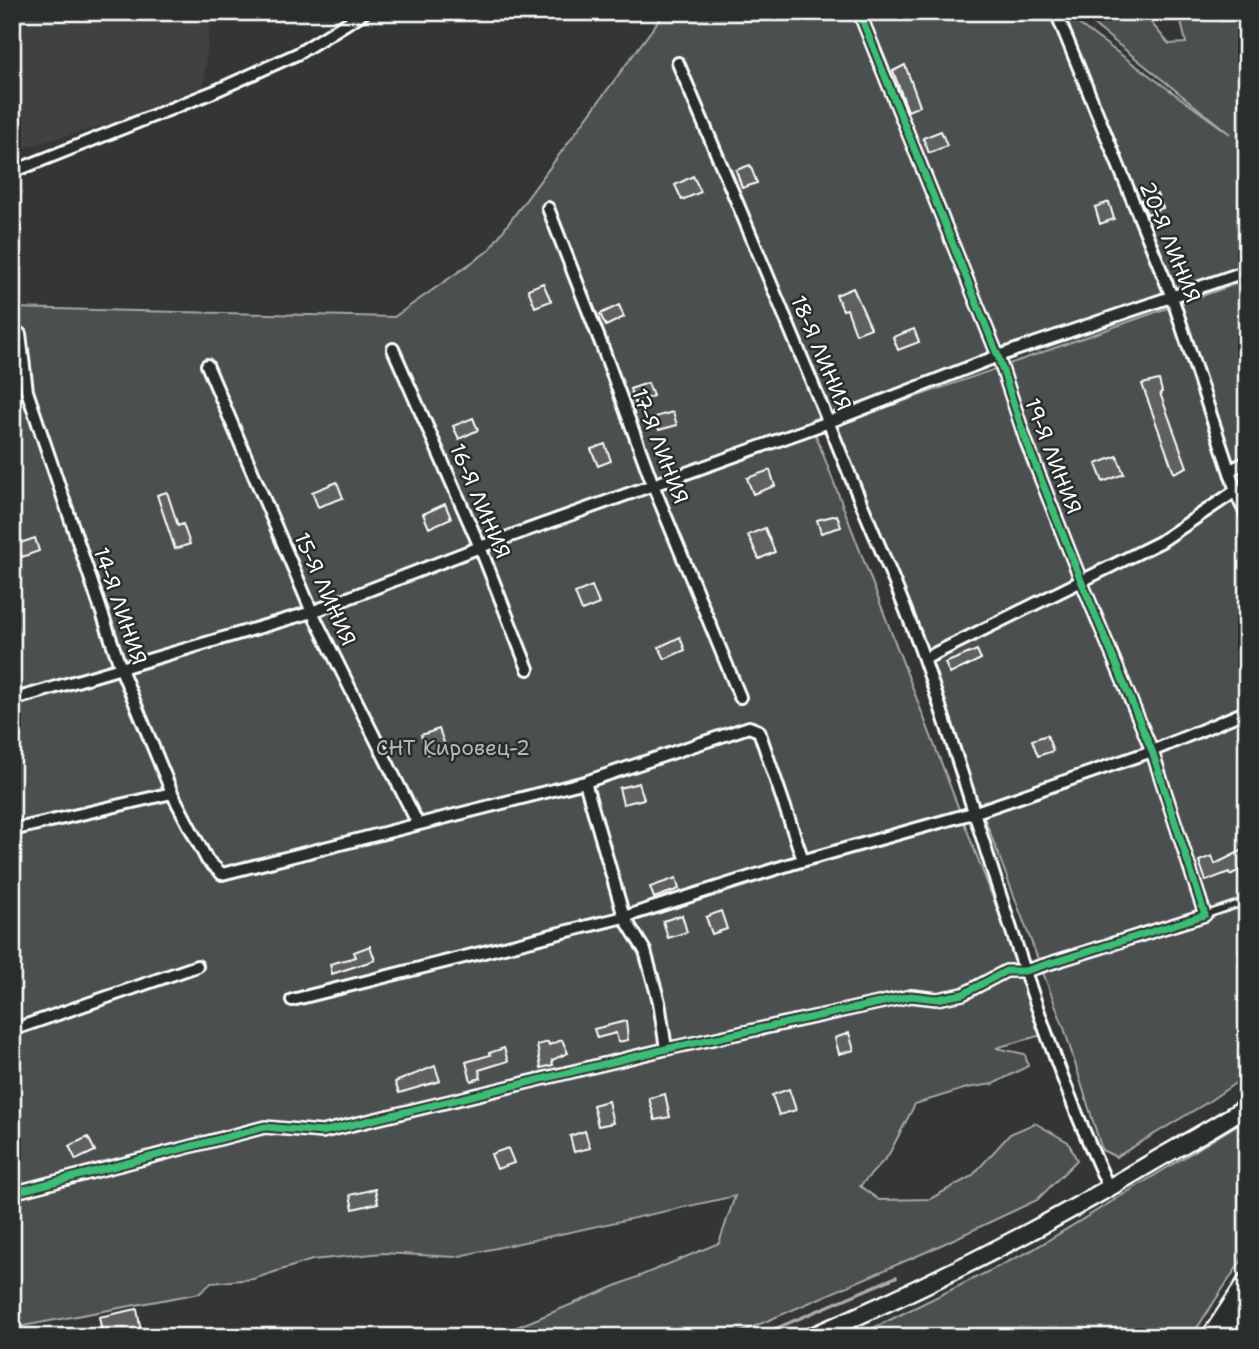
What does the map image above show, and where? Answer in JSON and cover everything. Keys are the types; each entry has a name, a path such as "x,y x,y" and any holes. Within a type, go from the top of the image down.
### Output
{"main road":[{"path":"810,1337 1003,1248 1247,1106"},
{"path":"1210,1337 1247,1281"},
{"path":"1223,1337 1247,1302"}],"street":[{"path":"12,172 213,92 297,54 365,12"},
{"name":"19-Я ЛИНИЯ","path":"859,12 998,356 1026,441 1152,751 1205,915"},
{"name":"20-Я ЛИНИЯ","path":"1056,12 1172,297 1247,516"},
{"name":"18-Я ЛИНИЯ","path":"678,63 829,422 924,659 976,811 1025,971 1087,1140 1109,1188"},
{"name":"17-Я ЛИНИЯ","path":"548,208 603,346 653,485 740,697"},
{"path":"12,700 312,612 480,547 829,422 998,356 1247,271"},
{"name":"14-Я ЛИНИЯ","path":"20,334 27,391 121,668 172,793 207,860 222,874 418,824"},
{"name":"16-Я ЛИНИЯ","path":"393,349 480,547 528,669"},
{"name":"15-Я ЛИНИЯ","path":"207,365 312,612 418,824"},
{"path":"1230,470 1247,462"},
{"path":"924,659 1160,542 1237,490"},
{"path":"292,1000 624,917 803,860 976,811 1152,751 1247,711"},
{"path":"418,824 585,782 749,727 759,731 803,860"},
{"path":"585,782 624,917 645,951 659,1002 666,1049"},
{"path":"12,830 172,793"},
{"path":"12,1193 265,1127 322,1132 666,1049 911,996 937,999 963,994 1006,971 1025,971 1205,915"},
{"path":"12,1030 197,966"}],"lane":[{"path":"1205,915 1247,901"}],"shaded area":[{"path":"12,12 211,12 203,90 117,122 19,149 12,142"}],"green space":[{"name":"СНТ Кировец-2","path":"665,12 1062,12 1230,134 1078,12 1137,12 1148,19 1169,44 1186,43 1176,12 1204,12 1220,21 1247,20 1247,267 810,420 1045,1034 996,1048 1025,1054 1028,1066 993,1084 967,1088 915,1104 888,1156 860,1186 879,1200 930,1199 972,1176 1010,1134 1035,1123 1068,1142 1077,1160 1037,1200 926,1252 730,1337 488,1337 719,1243 735,1196 455,1257 383,1253 312,1260 253,1279 211,1283 200,1293 12,1328 12,308 394,317 488,251"},
{"path":"1247,280 1247,1075 1208,1102 1116,1157 1102,1150 1064,1028 928,669 828,428"},
{"path":"1247,1119 1247,1252 1191,1337 855,1337 1032,1250"}],"building":[{"path":"905,65 920,106 908,111 893,71"},
{"path":"941,131 947,146 929,153 923,138"},
{"path":"750,165 757,183 742,188 736,170"},
{"path":"693,176 701,192 682,200 675,185"},
{"path":"1157,194 1163,208 1147,214 1141,200"},
{"path":"1109,202 1114,219 1100,224 1095,207"},
{"path":"543,283 551,301 535,307 528,289"},
{"path":"853,288 871,328 856,334 847,309 843,310 836,295"},
{"path":"619,305 624,317 606,326 600,314"},
{"path":"914,329 919,342 898,350 893,337"},
{"path":"1159,380 1160,393 1187,467 1174,473 1142,384"},
{"path":"648,383 653,396 635,403 630,389"},
{"path":"673,412 677,425 659,430 655,417"},
{"path":"473,418 478,430 459,439 453,426"},
{"path":"605,444 611,461 598,466 591,449"},
{"path":"1117,456 1124,474 1103,482 1096,464"},
{"path":"770,470 775,486 753,494 747,478"},
{"path":"337,482 343,498 318,507 312,492"},
{"path":"167,492 178,526 183,524 190,544 175,549 157,495"},
{"path":"445,504 451,518 429,528 423,514"},
{"path":"837,515 841,527 821,533 817,520"},
{"path":"765,528 775,552 759,559 748,535"},
{"path":"35,538 39,551 22,557 17,544"},
{"path":"592,586 599,604 582,611 575,593"},
{"path":"680,637 685,650 665,659 659,647"},
{"path":"977,650 981,659 950,674 945,663"},
{"path":"439,729 446,748 427,754 421,735"},
{"path":"1047,735 1053,751 1038,756 1032,740"},
{"path":"639,783 644,799 623,804 619,788"},
{"path":"1243,850 1247,857 1247,866 1230,875 1229,872 1206,881 1199,861 1212,856 1215,864"},
{"path":"676,878 679,889 654,898 650,887"},
{"path":"721,911 727,929 712,934 706,917"},
{"path":"682,915 687,932 668,938 663,921"},
{"path":"370,946 375,960 332,974 330,964 356,957 354,952"},
{"path":"626,1021 628,1040 618,1042 616,1033 597,1038 594,1029"},
{"path":"849,1033 854,1050 839,1054 835,1038"},
{"path":"562,1040 568,1053 552,1060 553,1065 541,1068 537,1045 548,1042 549,1045"},
{"path":"504,1048 508,1061 479,1070 481,1078 471,1081 466,1062"},
{"path":"435,1066 440,1081 399,1093 395,1082"},
{"path":"789,1089 796,1110 779,1115 772,1095"},
{"path":"665,1094 670,1117 655,1120 649,1098"},
{"path":"608,1101 613,1123 598,1126 593,1105"},
{"path":"585,1131 590,1148 574,1152 570,1136"},
{"path":"88,1137 95,1151 76,1160 69,1146"},
{"path":"508,1148 514,1163 497,1169 491,1154"},
{"path":"375,1189 378,1203 353,1209 350,1195"},
{"path":"137,1309 142,1337 103,1337 99,1317"}],"waterway":[{"path":"756,1337 896,1277"}],"cycle path":[{"path":"12,1193 265,1127 322,1132 666,1049 911,996 937,999 963,994 1006,971 1025,971 1205,915 1152,751 1080,578 1026,441 998,356 859,12"}]}
